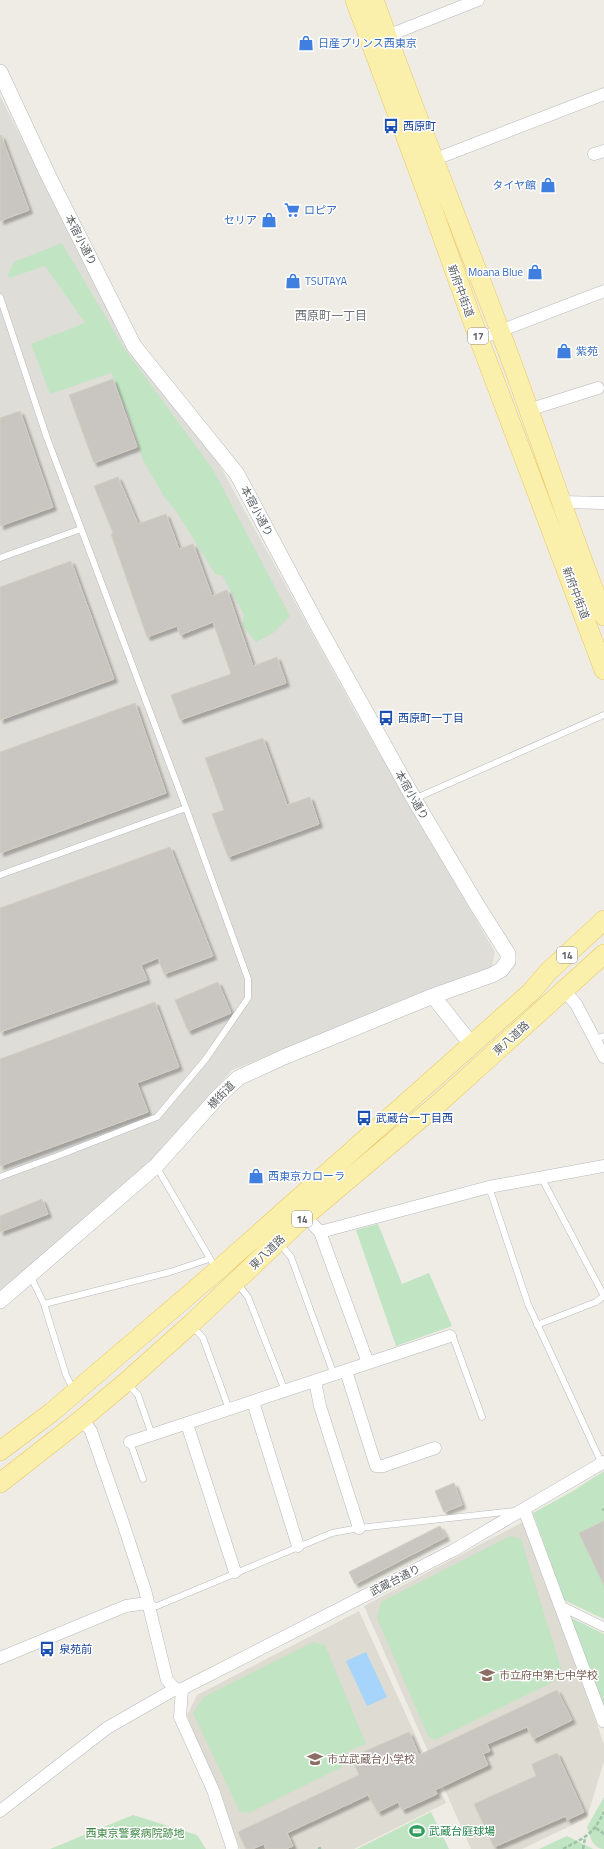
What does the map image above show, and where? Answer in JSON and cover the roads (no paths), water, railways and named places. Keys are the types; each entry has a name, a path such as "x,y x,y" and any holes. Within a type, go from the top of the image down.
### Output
{"main road":[{"name":"新府中街道","path":"355,0 479,339 604,670"},
{"name":"新府中街道","path":"374,0 433,160 500,331 561,502 604,616"},
{"path":"448,198 456,243 472,282 470,288 467,290 464,289 456,277"},
{"path":"519,384 510,373 504,373 503,376 514,408 525,458"},
{"name":"東八道路","path":"0,1451 102,1369 214,1264 531,992 549,971 604,920"},
{"name":"東八道路","path":"531,992 555,978 604,933"},
{"name":"東八道路","path":"0,1483 54,1442 126,1382 189,1322 208,1309 277,1241 439,1103 604,954"},
{"path":"102,1369 99,1380 103,1384 110,1384 155,1345 189,1322"},
{"path":"0,1462 45,1428 50,1426 56,1428 58,1433 54,1442"}],"street":[{"path":"387,36 478,0"},
{"name":"本宿小通り","path":"0,72 49,177 134,346 237,474 318,626 414,799 508,954"},
{"path":"433,160 604,94"},
{"path":"479,339 604,291"},
{"path":"528,410 598,388"},
{"path":"561,502 604,503"},
{"name":"横街道","path":"0,1301 156,1166 217,1098 238,1078 284,1057 433,996 497,973 508,961 508,954"},
{"path":"564,990 576,1004 599,1038 604,1057"},
{"path":"433,996 471,1044"},
{"path":"320,1232 489,1187 604,1166"},
{"path":"306,1216 320,1232 368,1363"},
{"path":"130,1442 450,1336"},
{"path":"346,1371 376,1466 383,1466 435,1448"},
{"path":"315,1381 320,1406 359,1528"},
{"path":"252,1402 298,1546"},
{"path":"82,1419 91,1431 105,1468 145,1590 147,1604 167,1680 178,1689 180,1717 213,1790 232,1847"},
{"path":"187,1424 235,1572"},
{"name":"武蔵台通り","path":"0,1811 107,1728 178,1689 454,1550 603,1463"},
{"path":"522,1510 603,1721"},
{"path":"0,1658 126,1606 147,1604"},
{"path":"559,1605 604,1627"}],"lane":[{"path":"0,297 47,438 186,808 248,979 248,998 205,1060 157,1117 0,1177"},
{"path":"0,558 81,529"},
{"path":"414,799 604,715"},
{"path":"0,875 186,808"},
{"path":"44,1304 170,1272 214,1264 156,1166"},
{"path":"537,1325 596,1302 604,1296 541,1177"},
{"path":"489,1187 528,1304 603,1463"},
{"path":"277,1241 291,1257 334,1374"},
{"path":"30,1275 44,1304 66,1375 75,1392"},
{"path":"236,1282 248,1297 284,1391"},
{"path":"189,1322 203,1338 229,1409"},
{"path":"450,1336 453,1337 482,1417"},
{"path":"126,1382 138,1395 152,1435"},
{"path":"130,1442 143,1479"},
{"path":"147,1604 157,1606 235,1572 332,1533 359,1528 522,1510"}],"water":[{"path":"366,1652 387,1697 367,1706 346,1661"}],"place":[{"name":"日産プリンス西東京","path":"306,43"},
{"name":"西原町","path":"391,126"},
{"name":"タイヤ館","path":"548,185"},
{"name":"ロピア","path":"292,210"},
{"name":"セリア","path":"269,220"},
{"name":"Moana Blue","path":"535,272"},
{"name":"TSUTAYA","path":"293,281"},
{"name":"紫苑","path":"564,351"},
{"name":"西原町一丁目","path":"386,718"},
{"name":"武蔵台一丁目西","path":"364,1118"},
{"name":"西東京カローラ","path":"256,1176"},
{"name":"泉苑前","path":"47,1649"},
{"name":"市立府中第七中学校","path":"487,1675"},
{"name":"市立武蔵台小学校","path":"315,1759"},
{"name":"武蔵台庭球場","path":"417,1831"}],"district":[{"name":"西原町一丁目","path":"331,315"}],"park label":[{"name":"西東京警察病院跡地","path":"135,1833"}]}
